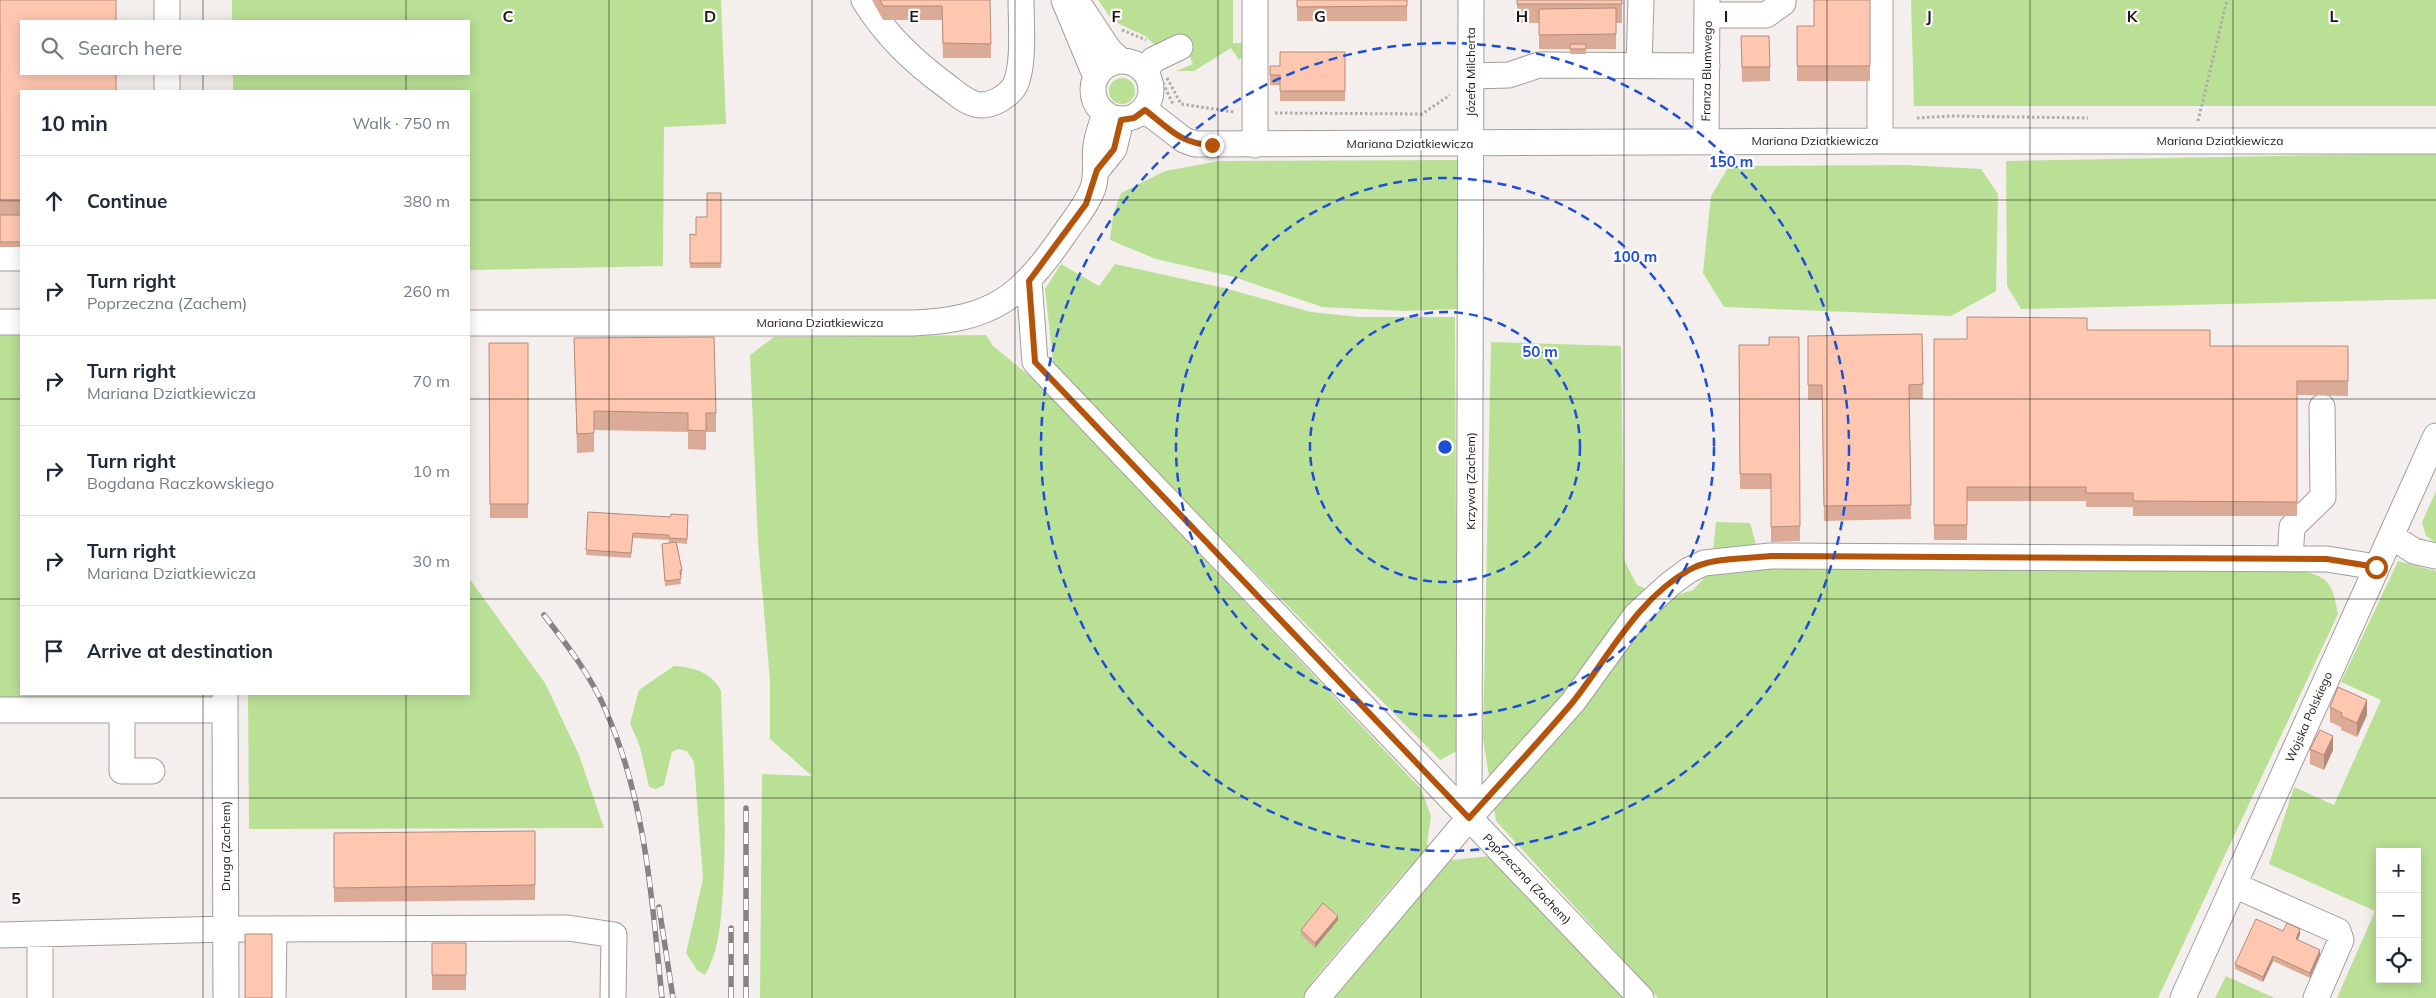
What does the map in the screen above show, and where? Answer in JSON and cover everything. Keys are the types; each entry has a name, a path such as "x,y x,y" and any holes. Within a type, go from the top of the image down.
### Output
{"street":[{"path":"167,0 167,20"},
{"path":"864,0 876,20 914,62 966,100 980,105 994,103 1004,97 1014,87 1019,72 1021,0"},
{"path":"1064,0 1096,77 1093,96 1099,108 1113,117 1134,118 1145,110 1152,92 1151,84 1145,72 1137,65 1121,61 1109,64 1096,77"},
{"path":"1076,0 1109,50 1121,61"},
{"path":"1254,0 1256,145"},
{"name":"Józefa Milcherta","path":"1471,0 1471,144"},
{"path":"1639,66 1641,0"},
{"path":"1707,7 1766,15 1783,3 1783,0"},
{"path":"1880,0 1880,141"},
{"name":"Franza Blumwego","path":"1706,142 1707,7"},
{"path":"1145,72 1153,60 1180,47"},
{"path":"1471,76 1509,75 1539,66 1707,66"},
{"path":"167,75 167,90"},
{"name":"Mariana Dziatkiewicza","path":"1145,110 1184,140 1195,144 2436,141"},
{"name":"Mariana Dziatkiewicza","path":"470,322 946,322 970,317 1001,302 1029,281 1086,204 1097,170 1114,149 1113,117"},
{"name":"Krzywa (Zachem)","path":"1469,818 1471,144"},
{"path":"0,258 20,258"},
{"name":"Poprzeczna (Zachem)","path":"1029,281 1035,362 1642,998"},
{"path":"0,322 20,322"},
{"path":"2290,559 2292,527 2323,497 2322,407"},
{"name":"Wojska Polskiego","path":"2183,998 2436,436"},
{"path":"2391,536 2414,551 2436,556"},
{"path":"1317,998 1469,818 1573,702 1636,615 1670,584 1689,570 1704,563 1770,556 2327,559 2376,567"},
{"path":"0,710 122,710 225,702"},
{"name":"Druga (Zachem)","path":"225,702 226,998"},
{"path":"122,710 122,771 152,771"},
{"path":"2234,885 2338,931 2341,940 2316,998"},
{"path":"0,935 226,929 568,928 614,935 613,998"},
{"path":"273,998 274,929"},
{"path":"40,935 40,998"}],"path":[{"path":"2194,141 2227,0"}],"green space":[{"path":"232,0 721,0 726,124 664,127 663,266 470,270 470,90 233,90 233,75 470,75 470,20 232,20"},
{"path":"1098,0 1233,0 1233,43 1248,43 1243,57 1239,60 1231,48 1194,71 1176,71 1193,64 1180,36 1157,47 1145,36 1113,21"},
{"path":"1911,0 2436,0 2436,106 1914,106"},
{"path":"1122,78 1131,82 1135,91 1131,100 1122,104 1113,100 1109,91 1113,82"},
{"path":"2436,153 2436,299 2021,309 2007,286 2006,161"},
{"path":"1461,160 1457,309 1404,311 1322,307 1234,277 1156,259 1110,240 1113,215 1121,193 1165,171 1219,161"},
{"path":"1906,165 1981,169 1998,194 1996,291 1951,316 1724,307 1703,273 1711,196 1729,166"},
{"path":"1061,264 1099,286 1115,264 1224,288 1311,312 1360,317 1455,317 1457,751 1440,760 1054,369 1045,289"},
{"path":"0,331 20,331 20,695 216,695 216,705 0,705"},
{"path":"986,335 993,346 1037,382 1421,789 1431,816 1427,844 1442,861 1491,856 1626,998 760,998 762,774 812,776 770,739 770,681 758,542 750,355 774,337","holes":["1412,863 1316,986 1312,982"]},
{"path":"1491,342 1621,346 1624,560 1637,585 1668,598 1693,590 1711,571 1716,522 1750,523 1761,561 2296,569 2315,575 2327,582 2331,587 2338,614 2158,998 1658,998 1496,821 1483,738"},
{"path":"2436,491 2436,543 2426,536 2422,522"},
{"path":"2398,561 2436,571 2436,998 2337,998 2375,911 2269,864 2294,787 2334,805 2381,700 2341,682"},
{"path":"470,579 545,683 579,755 604,828 249,829 248,695 470,695"},
{"path":"674,666 695,669 707,675 713,679 721,691 725,815 723,890 717,945 705,975 697,970 686,953 703,879 694,762 687,751 678,749 672,752 664,785 656,789 649,787 640,747 630,723 639,690"},
{"path":"2226,976 2232,979 2275,998 2215,998"}],"building":[{"path":"0,0 116,0 116,20 20,20 20,75 116,75 116,90 20,90 20,201 0,201"},
{"path":"880,0 990,0 991,44 943,43 942,6 883,6"},
{"path":"1297,0 1407,0 1407,6 1297,7"},
{"path":"1517,0 1622,0 1622,4 1517,4"},
{"path":"1814,0 1870,0 1870,66 1797,66 1797,26 1814,26"},
{"path":"1616,8 1616,34 1539,35 1539,9"},
{"path":"1741,36 1769,36 1770,67 1742,67"},
{"path":"1570,44 1586,44 1586,49 1570,49"},
{"path":"1280,52 1345,52 1345,91 1280,91 1280,75 1270,75 1270,66 1280,66"},
{"path":"707,193 721,193 721,263 690,263 690,234 696,235 696,217 707,217"},
{"path":"0,215 20,215 20,242 0,242"},
{"path":"1967,317 2087,318 2087,330 2210,330 2210,346 2348,346 2348,381 2297,381 2297,502 2133,501 2133,493 2086,493 2086,487 1967,487 1967,525 1934,525 1934,339 1967,339"},
{"path":"1922,334 1923,384 1909,385 1911,505 1824,506 1822,385 1808,385 1808,336"},
{"path":"714,337 716,413 706,413 706,431 688,430 688,413 594,411 594,433 577,434 574,338"},
{"path":"1769,337 1799,337 1800,526 1771,527 1771,474 1740,474 1739,345 1769,345"},
{"path":"489,343 528,343 528,504 490,504"},
{"path":"588,512 670,517 671,514 688,515 687,539 669,538 669,535 633,533 631,553 586,550"},
{"path":"676,542 682,570 680,570 681,579 665,581 662,544"},
{"path":"2338,687 2367,700 2357,723 2341,716 2342,713 2330,707"},
{"path":"2320,730 2333,736 2324,755 2310,749"},
{"path":"535,831 535,885 334,888 334,833"},
{"path":"1323,903 1338,916 1315,943 1301,930"},
{"path":"2256,919 2283,931 2287,923 2300,929 2296,939 2320,950 2310,973 2273,956 2263,977 2235,964"},
{"path":"245,934 272,934 272,998 245,998"},
{"path":"432,943 466,943 466,975 432,975"}],"railway":[{"path":"544,615 570,649 600,698 619,745 630,780 645,852 662,998"},
{"path":"746,808 746,998"},
{"path":"659,907 673,998"},
{"path":"731,928 731,998"}],"route":[{"path":"1212,145 1195,144 1184,140 1145,110 1134,118 1121,120 1114,149 1097,170 1086,204 1029,281 1035,362 1469,818 1573,702 1636,615 1670,584 1689,570 1704,563 1770,556 1940,559 2327,559 2376,567"}]}
